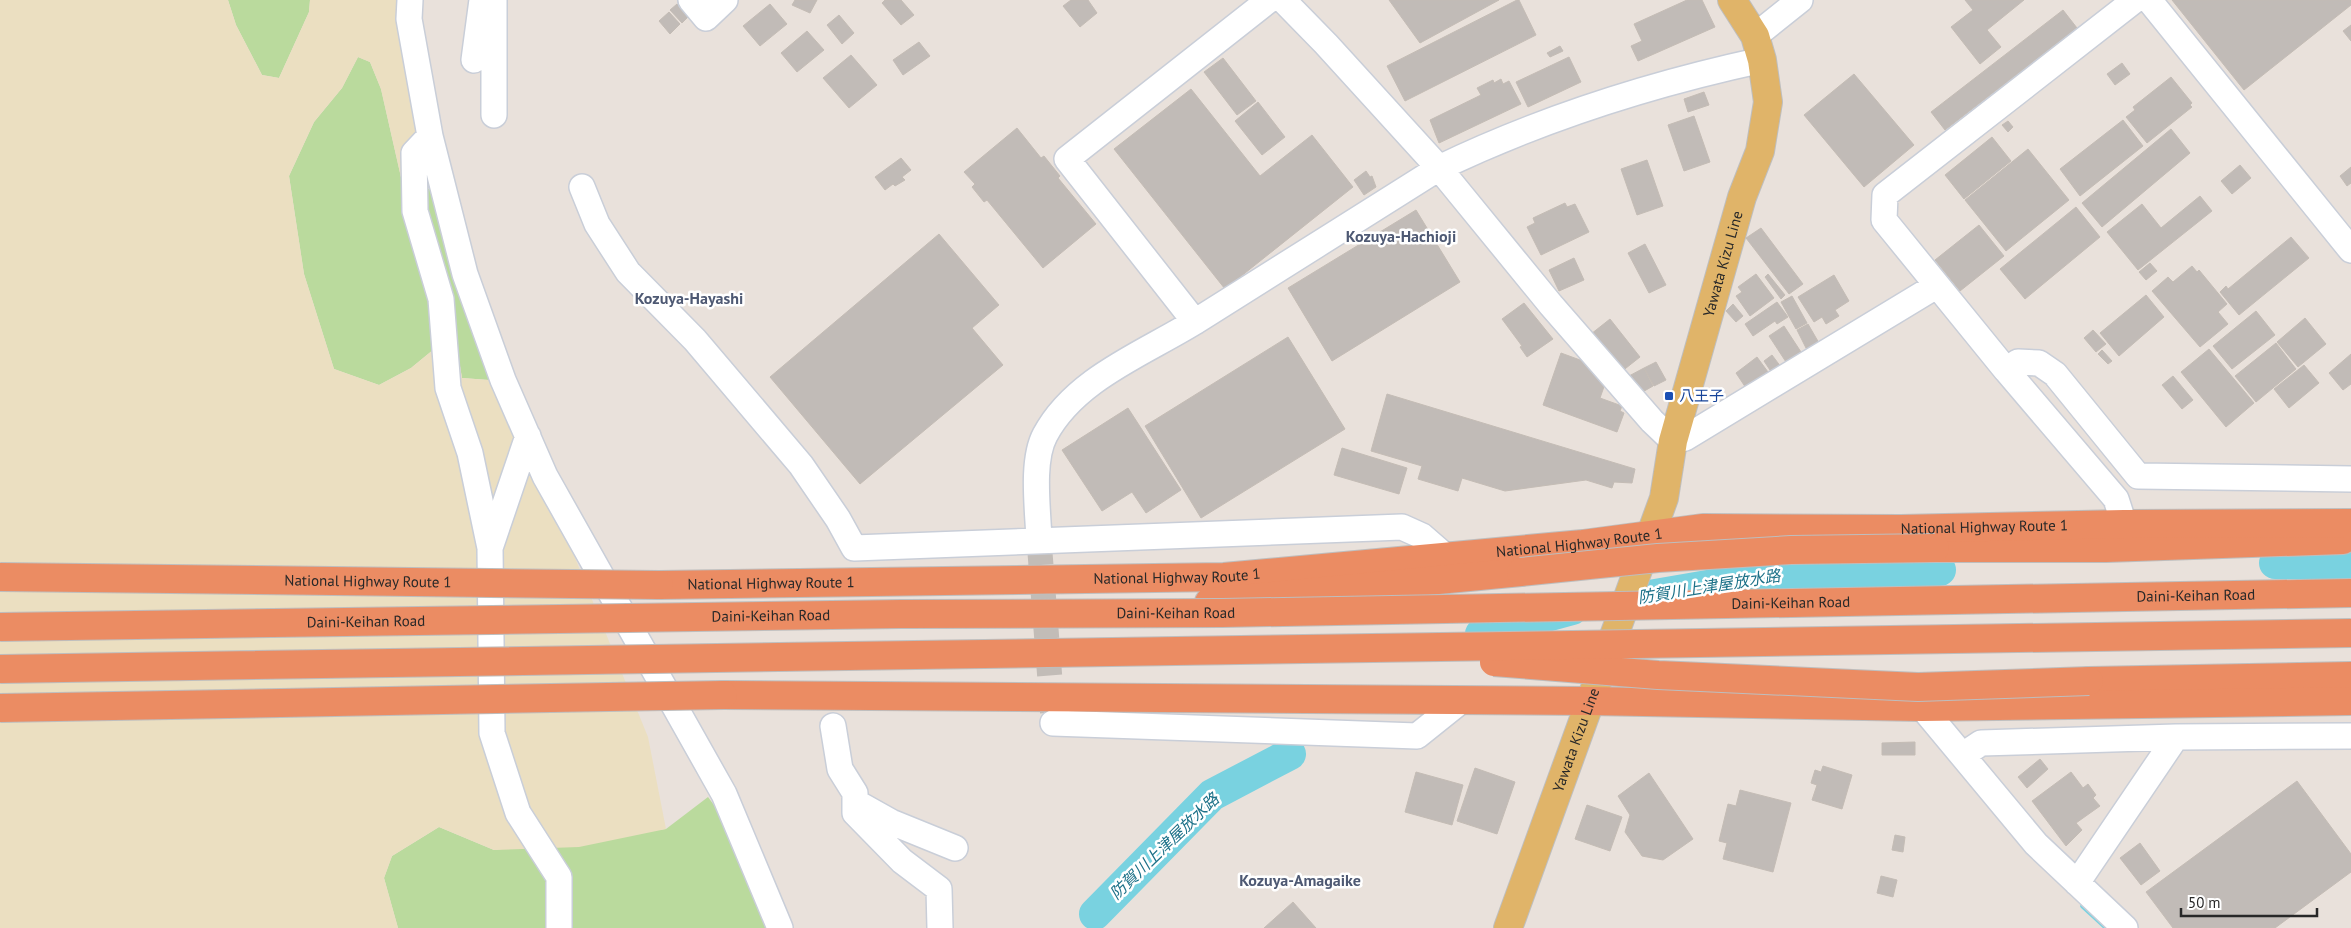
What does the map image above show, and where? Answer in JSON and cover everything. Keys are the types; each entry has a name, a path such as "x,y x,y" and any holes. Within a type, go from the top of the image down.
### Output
{"highway":[{"name":"National Highway Route 1","path":"0,577 659,586 1224,577 1583,544 1648,544 1702,528 1901,529 2124,524 2351,523"},
{"path":"1106,612 1658,558 1791,550 2106,548 2351,540"},
{"name":"Daini-Keihan Road","path":"0,627 1106,612 1222,613 2351,593"},
{"path":"0,668 2351,633"},
{"path":"1070,652 1167,658 1420,658 1542,664 1668,676 1918,687 2351,676"},
{"path":"0,708 723,695 1589,701 1922,707 2351,701"}],"main road":[{"name":"Yawata Kizu Line","path":"1508,928 1664,498 1673,441 1742,197 1760,151 1768,102 1758,48 1732,0"}],"street":[{"path":"410,0 410,19 430,136 465,274 503,380 545,476 724,794 780,928"},
{"path":"474,60 482,0"},
{"path":"494,0 494,115"},
{"path":"691,0 706,18 725,0"},
{"path":"1195,322 1067,159 1269,0"},
{"path":"1283,0 1326,44 1439,168 1652,422 1673,441 1685,438 1936,286"},
{"path":"1039,540 1037,478 1039,458 1044,437 1056,417 1073,396 1097,379 1195,322 1439,168 1472,152 1596,104 1694,74 1758,48 1800,0"},
{"path":"2124,524 2116,498 2006,370 1884,220 1885,195 2135,0"},
{"path":"2149,0 2351,250"},
{"path":"430,136 414,153 415,211 441,299 448,388 470,453 490,548 492,733 518,813 559,878 559,928"},
{"path":"582,187 596,224 628,272 694,340 801,465 838,519 854,548 1402,527 1422,536 1445,556"},
{"path":"2006,370 2018,362 2039,363 2055,374 2138,476 2351,479"},
{"path":"490,548 528,436"},
{"path":"1053,723 1417,736 1462,700"},
{"path":"1922,707 2036,844 2125,928"},
{"path":"833,726 840,769 855,793 855,813 902,861 939,889 940,928"},
{"path":"1963,755 1981,743 2176,737 2351,736"},
{"path":"2077,883 2176,737"},
{"path":"855,802 891,822 955,848"}],"green space":[{"path":"228,0 310,0 309,12 279,78 262,75 236,25"},
{"path":"358,57 370,62 381,89 439,345 411,368 379,385 334,369 304,274 289,176 314,122 342,88"},
{"path":"436,186 489,380 462,378 455,336 419,192"},
{"path":"708,797 728,824 767,928 398,928 384,878 392,856 439,827 494,850 666,829"}],"sand":[{"path":"0,0 228,0 236,25 262,75 279,78 309,12 310,0 419,0 436,186 419,192 455,336 462,378 489,380 569,543 648,737 666,829 579,847 494,850 439,827 392,856 384,878 398,928 0,928","holes":["358,57 370,62 381,89 439,345 411,368 379,385 334,369 304,274 289,176 314,122 342,88"]}],"building":[{"path":"795,0 817,0 810,13 792,5"},
{"path":"885,0 901,0 914,15 901,25 882,3"},
{"path":"1071,0 1088,0 1097,13 1080,27 1063,6"},
{"path":"1389,0 1499,0 1420,43"},
{"path":"1519,0 1536,35 1405,101 1387,66"},
{"path":"1687,0 1702,0 1715,27 1638,61 1631,46 1642,41 1634,24"},
{"path":"1965,0 2024,0 1987,30 2001,47 1980,64 1951,27 1973,10"},
{"path":"2172,0 2351,0 2351,5 2244,90"},
{"path":"677,4 688,17 682,23 670,10"},
{"path":"770,4 787,24 760,46 743,26"},
{"path":"2063,10 2077,28 1945,130 1931,112"},
{"path":"669,12 680,24 670,34 659,21"},
{"path":"839,15 854,33 842,44 827,25"},
{"path":"2351,25 2351,41 2343,31"},
{"path":"807,31 824,50 797,72 781,53"},
{"path":"919,42 930,56 903,75 893,60"},
{"path":"1560,46 1563,51 1550,57 1547,53"},
{"path":"851,55 877,85 849,108 823,78"},
{"path":"1569,57 1581,82 1528,107 1516,82"},
{"path":"1223,58 1256,101 1237,115 1204,72"},
{"path":"2122,63 2130,74 2115,85 2107,74"},
{"path":"1854,74 1914,145 1864,187 1804,115"},
{"path":"2171,77 2192,103 2190,105 2192,107 2147,143 2126,117 2135,110 2133,107"},
{"path":"1501,79 1503,84 1509,81 1521,104 1439,143 1430,120 1481,95 1477,88 1493,80 1494,83"},
{"path":"1191,89 1260,176 1312,135 1353,187 1225,289 1114,149"},
{"path":"1704,92 1709,105 1688,112 1684,99"},
{"path":"1258,102 1285,137 1262,155 1235,121"},
{"path":"1694,116 1710,162 1684,171 1668,125"},
{"path":"2123,120 2143,146 2080,196 2060,169"},
{"path":"2008,121 2013,127 2008,132 2002,125"},
{"path":"1017,128 1041,158 1044,156 1060,176 1058,178 1096,224 1043,268 987,200 984,202 972,187 975,184 964,172"},
{"path":"2171,129 2190,153 2102,227 2082,203"},
{"path":"1992,137 2011,161 1964,199 1945,175"},
{"path":"2028,149 2069,200 2006,251 1965,200"},
{"path":"901,158 911,170 902,177 905,180 895,186 893,184 885,190 875,177"},
{"path":"1647,160 1663,206 1637,215 1621,169"},
{"path":"2240,165 2251,178 2232,194 2221,181"},
{"path":"2351,167 2351,183 2347,186 2340,176"},
{"path":"1366,171 1370,177 1372,176 1376,187 1364,195 1354,180"},
{"path":"2200,196 2212,211 2138,270 2107,232 2142,204 2161,228"},
{"path":"1565,203 1567,207 1575,204 1589,232 1541,255 1527,227 1535,223 1533,218"},
{"path":"2076,207 2100,237 2025,299 2000,269"},
{"path":"1416,210 1460,282 1332,361 1288,288"},
{"path":"1979,225 2004,256 1960,291 1935,260"},
{"path":"1761,228 1803,284 1789,294 1746,238"},
{"path":"939,234 999,305 972,328 1003,365 860,484 770,377"},
{"path":"2291,237 2309,258 2239,315 2220,292 2226,286 2228,289"},
{"path":"1645,244 1666,285 1649,293 1628,253"},
{"path":"1574,258 1584,280 1559,291 1549,270"},
{"path":"2150,263 2157,271 2146,280 2139,272"},
{"path":"2192,266 2197,272 2199,270 2227,304 2218,312 2228,324 2200,347 2152,291 2168,277 2173,282"},
{"path":"1756,274 1774,298 1750,316 1736,296 1742,292 1738,287"},
{"path":"1768,274 1785,295 1781,299 1765,277"},
{"path":"1834,275 1849,301 1835,310 1839,316 1826,324 1822,317 1814,322 1798,297"},
{"path":"2146,295 2164,317 2119,356 2100,333"},
{"path":"1792,296 1807,323 1796,329 1781,302"},
{"path":"1777,302 1788,317 1777,324 1775,321 1753,336 1745,324"},
{"path":"1524,303 1553,339 1527,357 1520,347 1522,346 1502,319"},
{"path":"1733,304 1743,316 1736,322 1726,311"},
{"path":"2256,311 2275,335 2232,369 2213,346"},
{"path":"2305,318 2326,344 2298,367 2277,342"},
{"path":"1610,319 1640,357 1621,372 1591,334"},
{"path":"1808,324 1819,343 1807,350 1797,330"},
{"path":"1784,326 1801,352 1786,362 1769,336"},
{"path":"2093,330 2106,344 2096,352 2084,338"},
{"path":"1288,337 1345,429 1201,518 1145,426"},
{"path":"2276,343 2296,369 2256,402 2235,376"},
{"path":"2209,349 2254,403 2226,427 2181,372"},
{"path":"2102,350 2112,361 2108,364 2098,354"},
{"path":"1561,353 1591,364 1606,381 1600,398 1622,406 1620,411 1624,413 1617,432 1543,405"},
{"path":"2351,354 2351,384 2343,390 2329,373"},
{"path":"1772,355 1781,367 1772,373 1764,361"},
{"path":"1757,357 1768,372 1746,388 1736,373"},
{"path":"1656,362 1666,380 1654,386 1644,368"},
{"path":"2304,365 2319,383 2289,408 2274,389"},
{"path":"1644,368 1653,386 1639,394 1629,376"},
{"path":"2173,376 2193,400 2182,409 2162,385"},
{"path":"1387,394 1635,469 1632,483 1614,482 1612,488 1586,480 1505,491 1462,478 1458,491 1418,479 1422,466 1371,451"},
{"path":"1128,408 1181,490 1146,513 1132,492 1102,511 1062,450"},
{"path":"1342,448 1407,468 1399,494 1334,475"},
{"path":"1915,742 1915,755 1882,755 1882,743"},
{"path":"2040,759 2048,769 2027,788 2018,777"},
{"path":"1823,766 1852,775 1842,809 1812,800 1817,785 1811,783 1815,770 1821,772"},
{"path":"1475,768 1515,782 1497,834 1457,821"},
{"path":"1416,772 1463,785 1452,825 1405,812"},
{"path":"2071,772 2083,788 2088,784 2096,795 2093,798 2100,806 2076,823 2082,830 2066,846 2032,801"},
{"path":"1649,773 1693,839 1663,860 1642,856 1625,832 1630,815 1618,796"},
{"path":"2297,781 2351,854 2351,872 2275,928 2173,928 2146,892"},
{"path":"1740,790 1791,803 1773,872 1723,859 1727,843 1719,841 1728,804 1736,806"},
{"path":"1587,805 1622,817 1610,851 1575,839"},
{"path":"1895,835 1905,837 1903,852 1892,850"},
{"path":"2140,843 2160,871 2141,885 2120,858"},
{"path":"1881,876 1897,880 1893,897 1877,893"},
{"path":"1293,902 1316,928 1264,928"}],"waterway":[{"name":"防賀川上津屋放水路","path":"2275,563 2351,563"},
{"name":"防賀川上津屋放水路","path":"1632,599 1777,574 1940,570"},
{"name":"防賀川上津屋放水路","path":"1481,634 1572,609"},
{"name":"防賀川上津屋放水路","path":"1095,914 1212,795 1290,754"},
{"path":"2083,906 2107,928"}],"tunnel":[{"path":"1039,540 1053,718"}],"place":[{"name":"八王子","path":"1669,396"}],"district":[{"name":"Kozuya-Hachioji","path":"1401,236"},
{"name":"Kozuya-Hayashi","path":"689,298"},
{"name":"Kozuya-Amagaike","path":"1300,880"}]}
